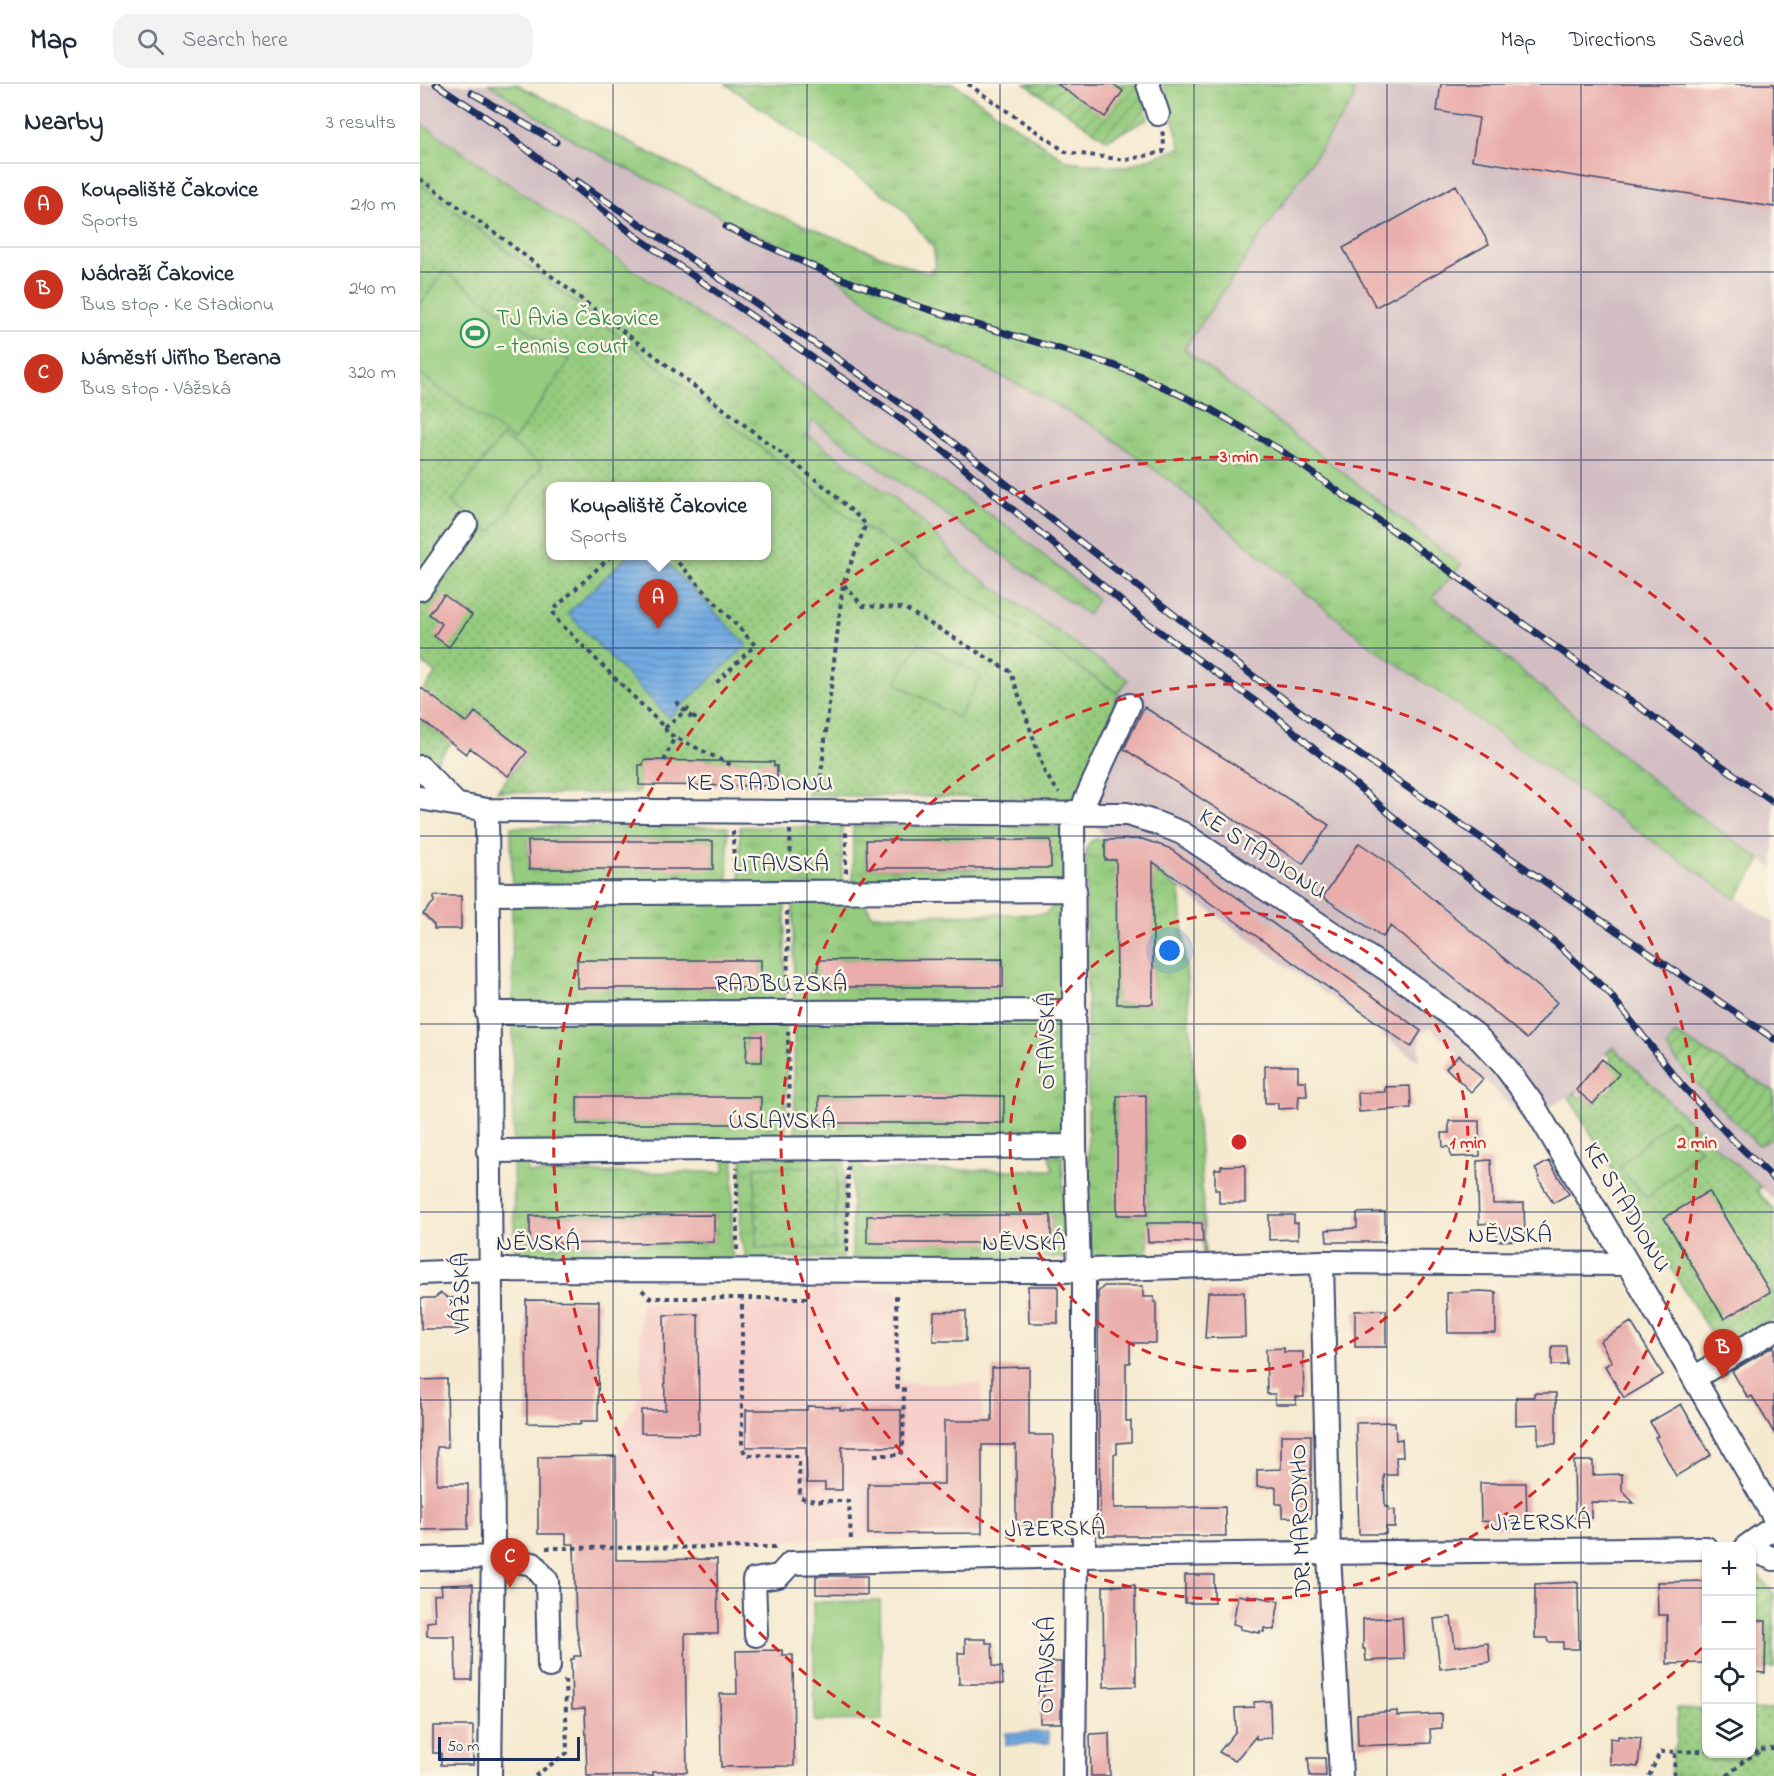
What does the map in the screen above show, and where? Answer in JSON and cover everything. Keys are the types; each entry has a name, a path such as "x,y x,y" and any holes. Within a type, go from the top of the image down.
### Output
{"street":[{"path":"1148,84 1158,114"},
{"path":"420,589 466,524"},
{"name":"OTAVSKÁ","path":"1074,1776 1080,1556 1081,1270 1075,1146 1074,809 1085,801 1129,705"},
{"path":"420,767 456,804"},
{"name":"KE STADIONU","path":"420,798 487,810 1074,809 1127,814 1182,833 1416,988 1476,1035 1504,1065 1532,1103 1774,1517"},
{"name":"VÁŽSKÁ","path":"487,810 492,1557 490,1776"},
{"name":"LITAVSKÁ","path":"488,894 1075,890"},
{"name":"RADBUZSKÁ","path":"488,1013 1076,1011"},
{"name":"ÚSLAVSKÁ","path":"489,1151 1075,1146"},
{"name":"NĚVSKÁ","path":"420,1273 490,1270 1081,1270 1322,1262 1628,1264"},
{"name":"DR. MARODYHO","path":"1322,1262 1329,1554 1341,1776"},
{"path":"1694,1378 1774,1330"},
{"path":"1753,1542 1774,1527"},
{"name":"JIZERSKÁ","path":"756,1635 754,1580 779,1576 791,1563 1080,1556 1702,1548"},
{"path":"1756,1552 1774,1559"},
{"path":"420,1559 492,1557 533,1564 547,1581 549,1666"}],"path":[{"path":"968,84 1066,152 1126,160 1163,152 1164,139 1158,114"},
{"path":"420,179 502,238 820,483 866,524 843,584 818,799"},
{"path":"606,560 553,610 555,618 665,728 667,733 733,766"},
{"path":"677,560 755,645 713,686"},
{"path":"843,584 863,606 904,608 1011,672 1045,773 1074,809"},
{"path":"675,702 694,720 695,718 691,715"},
{"path":"665,728 691,706"},
{"path":"664,760 675,736"},
{"path":"702,751 702,759"},
{"path":"846,824 846,892"},
{"path":"733,825 734,892"},
{"path":"789,825 791,892"},
{"path":"847,1270 849,1148"},
{"path":"737,1149 737,1270"},
{"path":"742,1302 742,1447 745,1453 750,1455 796,1456 799,1462 800,1497 807,1500 849,1502 851,1540"},
{"path":"874,1455 900,1455 903,1449 904,1387 897,1387 896,1304"},
{"path":"537,1548 780,1547"},
{"path":"535,1776 567,1753 566,1677 549,1666"},
{"path":"1756,1750 1774,1749"},
{"path":"1727,1776 1745,1760 1762,1750"},
{"path":"1649,1776 1660,1752 1702,1751"},
{"path":"1674,1776 1675,1752"}],"shaded area":[{"path":"420,84 488,84 579,144 823,266 896,324 1027,389 1099,429 1170,481 1367,643 1456,707 1774,923 1774,1200 1710,1141 1606,1054 1569,1097 1523,1118 1430,1027 1420,1035 1419,1061 1139,860 1105,860 1105,840 1081,799 1118,693 1128,680 966,568 919,518 807,434 812,420 1088,614 1097,599 670,293 420,123"},
{"path":"1353,84 1774,84 1774,869 1674,798 1433,597 1461,565 1183,349 1354,99"},
{"path":"813,1288 898,1288 901,1383 982,1384 982,1420 944,1421 944,1484 868,1484 868,1534 982,1533 983,1536 619,1544 619,1434 641,1393 640,1303 812,1304"}],"green space":[{"path":"489,84 516,84 743,201 928,273 936,266 933,247 899,205 726,84 954,84 1067,161 1124,167 1181,148 1163,84 1353,84 1354,99 1184,349 1461,565 1433,597 1674,798 1761,860 1736,899 1367,643 1170,481 1099,429 1027,389 896,324 823,266 579,144"},
{"path":"1025,84 1140,84 1148,119 1107,140"},
{"path":"420,123 1012,530 1097,599 1088,615 812,420 808,435 919,518 966,568 1128,680 1118,693 850,518 634,347 420,185"},
{"path":"420,185 634,347 850,518 1118,693 1081,799 807,795 807,781 777,779 777,766 735,761 735,765 709,765 708,759 695,759 695,765 644,760 643,765 639,766 639,793 548,794 497,791 527,753 475,712 467,723 420,694 436,674 420,661"},
{"name":"TJ Avia Čakovice - tennis court","path":"444,271 570,361 514,440 420,374 420,305"},
{"path":"502,436 542,466 491,532 452,502"},
{"path":"919,642 981,676 958,718 896,683"},
{"path":"420,719 451,743 435,764 420,751"},
{"path":"853,826 1064,826 1064,884 853,884","holes":["1051,840 1024,869 867,868 867,841"]},
{"path":"511,827 728,827 728,885 512,885","holes":["528,841 712,841 713,868 529,869"]},
{"path":"740,827 842,827 842,885 740,885"},
{"path":"1095,839 1105,840 1105,860 1139,860 1180,890 1201,1165 1205,1255 1203,1255 1202,1223 1148,1223 1148,1256 1089,1257 1086,849","holes":["1117,879 1153,879 1153,1004 1117,1004","1146,1095 1147,1215 1118,1215 1117,1096"]},
{"path":"785,898 785,1004 513,1005 512,899","holes":["761,960 761,988 604,988"]},
{"path":"793,898 862,898 872,915 1045,914 1054,906 1049,898 1058,898 1064,902 1065,1004 794,1005","holes":["1003,959 1003,987 819,987 818,960"]},
{"path":"513,1019 786,1019 786,1142 513,1143","holes":["747,1036 762,1036 762,1061 746,1062","577,1097 761,1097 761,1123 578,1124"]},
{"path":"794,1019 1061,1020 1065,1023 1065,1141 795,1142","holes":["819,1096 1003,1096 1004,1123 819,1123"]},
{"path":"1675,1034 1774,1091 1774,1138 1758,1145 1687,1074 1667,1048"},
{"path":"1613,1047 1761,1187 1757,1191 1774,1209 1774,1319 1719,1348 1569,1097 1576,1090 1578,1091 1575,1094 1580,1098 1582,1095 1593,1104 1604,1091 1607,1094 1615,1084 1607,1064 1612,1059 1606,1054"},
{"path":"1671,1119 1700,1149 1647,1198 1619,1167"},
{"path":"844,1155 843,1258 745,1258 745,1251 740,1240 742,1156"},
{"path":"1049,1155 1062,1155 1066,1258 852,1258 852,1156 859,1156 863,1170 1053,1170","holes":["1051,1215 1051,1242 867,1243 867,1216"]},
{"path":"725,1156 734,1156 731,1251 735,1258 515,1259 513,1157 527,1157 528,1173 724,1172","holes":["714,1215 714,1242 626,1245 530,1244 530,1216"]},
{"path":"755,1167 837,1167 834,1249 756,1248"},
{"path":"1756,1572 1774,1594 1774,1668 1756,1668"},
{"path":"880,1601 882,1720 815,1721 813,1602"},
{"path":"1677,1709 1702,1710 1702,1758 1756,1758 1756,1710 1774,1710 1774,1776 1671,1776 1672,1750 1677,1744"}],"water":[{"path":"624,560 664,560 747,645 669,718 568,613"},
{"path":"1048,1732 1049,1743 1006,1745 1006,1733"}],"building":[{"path":"1057,84 1113,84 1123,91 1105,117"},
{"path":"1441,84 1774,84 1774,207 1472,160 1479,118 1437,111"},
{"path":"1456,185 1489,244 1376,307 1343,248"},
{"path":"444,595 472,615 449,647 434,636 442,624 429,614"},
{"path":"420,687 467,723 475,712 527,752 508,776 470,748 466,754 420,719"},
{"path":"1144,707 1329,825 1303,864 1124,749"},
{"path":"644,760 774,762 774,766 777,766 777,786 639,785 639,765 643,765"},
{"path":"1142,839 1169,848 1421,1031 1411,1047 1153,862 1153,1004 1117,1004 1116,860 1105,860 1105,840"},
{"path":"866,840 1051,840 1051,868 867,868"},
{"path":"528,841 713,841 713,869 529,869"},
{"path":"1359,843 1389,863 1557,1002 1527,1039 1391,926 1383,937 1323,897"},
{"path":"434,896 461,896 461,929 434,929 434,925 423,914 434,902"},
{"path":"1003,959 1003,987 818,987 818,960"},
{"path":"577,960 761,960 761,988 577,988"},
{"path":"747,1036 762,1036 762,1062 746,1062"},
{"path":"1459,1055 1483,1079 1471,1092 1446,1068"},
{"path":"1602,1059 1619,1074 1593,1104 1576,1090"},
{"path":"1265,1066 1298,1066 1298,1081 1306,1081 1307,1096 1299,1096 1298,1108 1278,1109 1278,1103 1265,1103"},
{"path":"1410,1086 1411,1108 1359,1112 1358,1093 1385,1092 1385,1087"},
{"path":"1146,1095 1147,1215 1117,1215 1117,1096"},
{"path":"819,1096 1004,1096 1004,1123 819,1123"},
{"path":"577,1097 761,1097 761,1124 577,1124"},
{"path":"1449,1121 1479,1121 1480,1156 1451,1157 1450,1147 1443,1147 1442,1133 1449,1133"},
{"path":"1491,1160 1493,1204 1524,1203 1525,1240 1497,1241 1497,1232 1493,1232 1493,1223 1479,1224 1477,1161"},
{"path":"1549,1161 1569,1194 1553,1203 1535,1169"},
{"path":"1245,1165 1245,1203 1219,1203 1219,1190 1215,1190 1215,1169 1221,1169 1221,1166"},
{"path":"1709,1191 1770,1292 1724,1319 1664,1218"},
{"path":"1385,1212 1385,1242 1327,1242 1326,1230 1357,1228 1357,1213"},
{"path":"714,1215 714,1242 530,1244 530,1216"},
{"path":"1051,1215 1051,1243 867,1243 867,1216"},
{"path":"1269,1215 1294,1215 1294,1223 1298,1223 1298,1239 1269,1240"},
{"path":"1147,1223 1202,1223 1203,1242 1148,1242"},
{"path":"1028,1286 1058,1286 1058,1323 1029,1323"},
{"path":"1104,1286 1143,1286 1143,1297 1154,1297 1154,1302 1156,1302 1156,1343 1130,1343 1130,1363 1126,1363 1126,1421 1131,1421 1131,1442 1117,1443 1117,1454 1114,1454 1114,1508 1225,1507 1226,1536 1100,1536 1098,1292"},
{"path":"1208,1292 1244,1292 1245,1337 1205,1338"},
{"path":"1496,1292 1496,1333 1448,1333 1447,1293"},
{"path":"441,1293 448,1298 462,1298 462,1329 421,1329 421,1298 434,1298"},
{"path":"526,1300 599,1301 598,1421 581,1421 581,1424 527,1423"},
{"path":"1386,1310 1386,1347 1355,1347 1355,1311"},
{"path":"966,1311 966,1341 933,1341 934,1312"},
{"path":"698,1314 699,1434 641,1433 641,1410 665,1410 664,1315"},
{"path":"1631,1322 1663,1375 1624,1398 1605,1366 1612,1362 1600,1341"},
{"path":"1552,1346 1566,1346 1567,1365 1552,1365"},
{"path":"1774,1346 1774,1433 1752,1396 1748,1398 1732,1371"},
{"path":"1284,1348 1284,1352 1303,1352 1304,1397 1296,1397 1296,1404 1275,1404 1275,1394 1267,1394 1266,1349"},
{"path":"1029,1367 1029,1435 1053,1435 1053,1525 1016,1525 1016,1445 982,1445 982,1533 868,1534 868,1484 944,1484 944,1421 992,1421 992,1368"},
{"path":"447,1379 448,1447 437,1447 437,1484 468,1484 468,1529 420,1530 420,1380"},
{"path":"1534,1393 1556,1393 1556,1444 1538,1444 1538,1424 1516,1425 1516,1397 1534,1397"},
{"path":"1681,1404 1711,1455 1676,1476 1655,1437 1658,1436 1650,1422"},
{"path":"807,1406 840,1407 840,1410 901,1410 901,1447 842,1447 842,1490 825,1490 825,1483 807,1483 806,1447 746,1447 746,1410 807,1410"},
{"path":"1395,1422 1396,1440 1402,1439 1403,1457 1396,1457 1397,1475 1384,1475 1385,1507 1395,1510 1395,1527 1386,1527 1386,1534 1359,1534 1356,1423"},
{"path":"1281,1435 1311,1435 1311,1518 1282,1517 1282,1504 1276,1504 1276,1487 1257,1487 1257,1470 1281,1469"},
{"path":"616,1456 616,1560 717,1559 718,1634 685,1634 687,1772 653,1772 653,1776 587,1776 585,1708 572,1709 571,1659 574,1659 574,1656 581,1656 576,1625 574,1544 566,1544 566,1534 538,1534 538,1457"},
{"path":"1574,1461 1593,1461 1593,1475 1622,1474 1622,1491 1634,1503 1591,1502 1591,1518 1575,1518"},
{"path":"1480,1483 1526,1483 1527,1521 1508,1522 1508,1528 1494,1528 1494,1522 1481,1521"},
{"path":"1185,1575 1214,1575 1214,1603 1185,1603"},
{"path":"816,1576 867,1576 867,1595 816,1594"},
{"path":"1702,1581 1702,1663 1667,1664 1667,1615 1658,1615 1657,1582"},
{"path":"1578,1582 1579,1649 1563,1649 1563,1642 1548,1642 1547,1638 1535,1638 1535,1584"},
{"path":"473,1584 472,1680 456,1680 455,1636 427,1636 427,1622 435,1621 434,1595 442,1594 441,1585"},
{"path":"1135,1585 1136,1686 1104,1687 1103,1586"},
{"path":"1238,1595 1279,1601 1274,1630 1264,1628 1264,1632 1260,1631 1260,1633 1240,1629 1241,1626 1233,1624"},
{"path":"1402,1617 1404,1659 1366,1661 1365,1649 1363,1649 1363,1619"},
{"path":"1451,1617 1455,1647 1488,1643 1490,1662 1440,1669 1434,1619"},
{"path":"1756,1620 1766,1621 1765,1673 1756,1672"},
{"path":"965,1639 986,1639 986,1643 992,1643 993,1666 1002,1667 1003,1684 959,1684 958,1653 965,1653"},
{"path":"782,1650 782,1655 793,1655 794,1766 721,1767 720,1694 737,1694 736,1651"},
{"path":"1044,1662 1061,1662 1061,1723 1040,1723 1040,1700 1043,1700 1044,1692"},
{"path":"1270,1701 1271,1738 1256,1739 1256,1736 1235,1761 1219,1752 1236,1731 1235,1708 1254,1707 1254,1702"},
{"path":"1397,1711 1397,1716 1442,1714 1442,1728 1430,1729 1431,1743 1358,1746 1357,1714"},
{"path":"433,1726 473,1726 473,1765 441,1765 441,1753 433,1753"},
{"path":"1109,1733 1110,1776 1091,1776 1090,1734"},
{"path":"1618,1736 1641,1738 1638,1767 1610,1764 1610,1738 1618,1739"},
{"path":"1308,1758 1325,1758 1326,1776 1310,1776"}],"railway":[{"path":"436,84 506,131"},
{"path":"472,93 556,142"},
{"path":"499,127 634,235 887,409 945,452 1141,618 1277,717 1433,851 1556,943 1609,993 1681,1084 1733,1140 1774,1179"},
{"path":"577,181 867,379 937,430 1334,737 1774,1039"},
{"path":"726,227 832,275 902,301 1110,364 1212,410 1279,449 1774,803"}],"place":[{"name":"TJ Avia Čakovice - tennis court","path":"475,333"},
{"name":"Koupaliště Čakovice","path":"658,629"},
{"name":"Nádraží Čakovice","path":"1723,1379"},
{"name":"Náměstí Jiřího Berana","path":"510,1588"}]}
